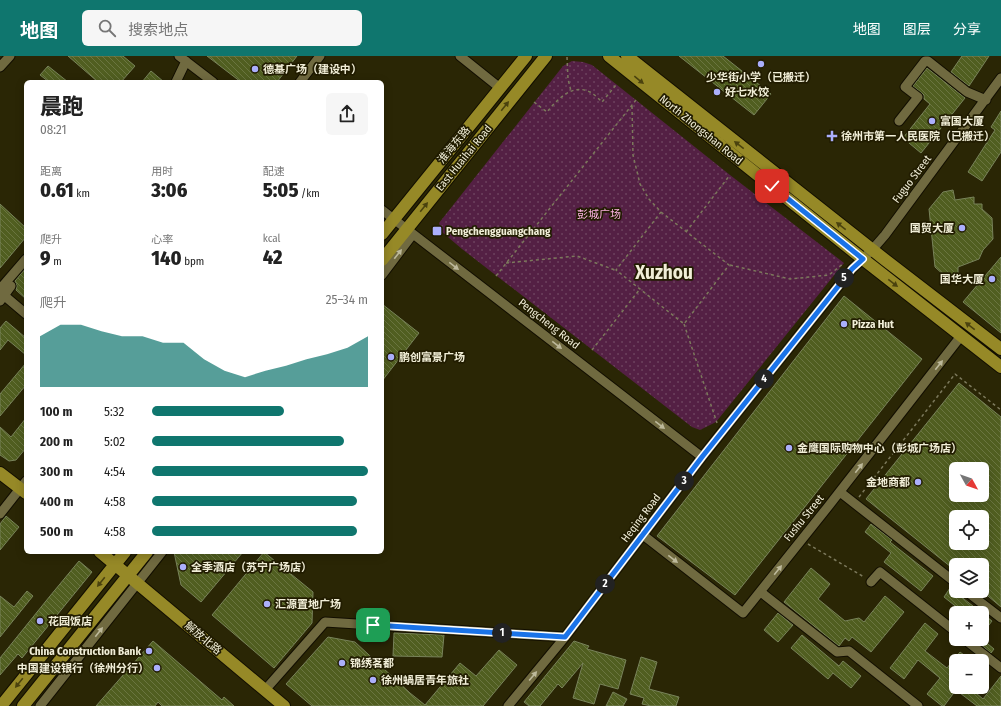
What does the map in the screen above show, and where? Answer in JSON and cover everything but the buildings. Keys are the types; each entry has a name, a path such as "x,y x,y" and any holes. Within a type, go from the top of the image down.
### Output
{"main road":[{"name":"淮海东路","path":"384,232 526,56"},
{"name":"East Huaihai Road","path":"384,258 410,232 546,56"},
{"name":"North Zhongshan Road","path":"608,56 1001,367"},
{"name":"North Zhongshan Road","path":"627,56 872,250 1001,349"},
{"path":"0,473 24,488"},
{"name":"解放北路","path":"102,554 284,706"},
{"path":"23,706 126,573 125,554"},
{"path":"1,706 145,554"}],"street":[{"path":"0,67 10,56"},
{"path":"302,80 320,56"},
{"path":"460,56 500,88"},
{"path":"177,80 182,59 210,80"},
{"path":"899,121 918,97 905,87 925,61 928,61 968,92 986,100"},
{"name":"Fuguo Street","path":"848,266 863,259 886,235 1001,78"},
{"name":"Pengcheng Road","path":"384,212 702,457"},
{"path":"384,272 410,232"},
{"path":"1,296 24,261"},
{"name":"Heqing Road","path":"508,706 565,637 848,266"},
{"path":"1,296 11,286"},
{"path":"1,296 24,313"},
{"name":"Fushu Street","path":"643,535 743,613 840,492 961,336"},
{"path":"0,514 24,488"},
{"path":"840,492 949,578"},
{"path":"40,706 126,573 159,554"},
{"path":"870,582 880,572 949,626"},
{"path":"762,593 837,652 849,651 918,706"},
{"path":"975,598 1001,618"},
{"path":"265,690 325,622 565,637"},
{"path":"973,646 1001,668"}],"path":[{"path":"567,57 568,79 571,91"},
{"path":"534,102 547,112 564,94 571,91 582,90 590,92 602,102 616,85"},
{"path":"496,276 636,100"},
{"path":"632,106 633,155 640,184 649,199 661,212 730,265 790,279 829,275 848,266"},
{"path":"686,232 730,175"},
{"path":"616,270 661,212"},
{"path":"506,263 577,256 616,270 684,324 718,426 722,431"},
{"path":"684,324 730,265"},
{"path":"592,350 640,289"},
{"path":"859,496 955,374 1001,410"},
{"path":"802,540 870,582"}],"green space":[{"name":"彭城广场","path":"572,61 592,65 730,175 844,263 716,422 700,430 692,427 442,232 439,223 563,66"}],"place":[{"name":"少华街小学（已搬迁）","path":"761,64"},
{"name":"德基广场（建设中）","path":"255,69"},
{"name":"好七水饺","path":"717,92"},
{"name":"富国大厦","path":"932,121"},
{"name":"徐州市第一人民医院（已搬迁）","path":"832,136"},
{"name":"国贸大厦","path":"962,228"},
{"name":"Pengchengguangchang","path":"437,231"},
{"name":"国华大厦","path":"992,279"},
{"name":"Pizza Hut","path":"844,324"},
{"name":"鹏创富景广场","path":"391,357"},
{"name":"金鹰国际购物中心（彭城广场店）","path":"789,448"},
{"name":"金地商都","path":"918,482"},
{"name":"全季酒店（苏宁广场店）","path":"183,567"},
{"name":"汇源置地广场","path":"267,604"},
{"name":"花园饭店","path":"40,621"},
{"name":"China Construction Bank","path":"149,651"},
{"name":"锦绣茗都","path":"342,663"},
{"name":"中国建设银行（徐州分行）","path":"157,668"},
{"name":"徐州蝸居青年旅社","path":"373,680"}],"district":[{"name":"Xuzhou","path":"664,272"}],"route":[{"path":"373,625 565,637 702,457 852,269 863,259 772,186"}]}
